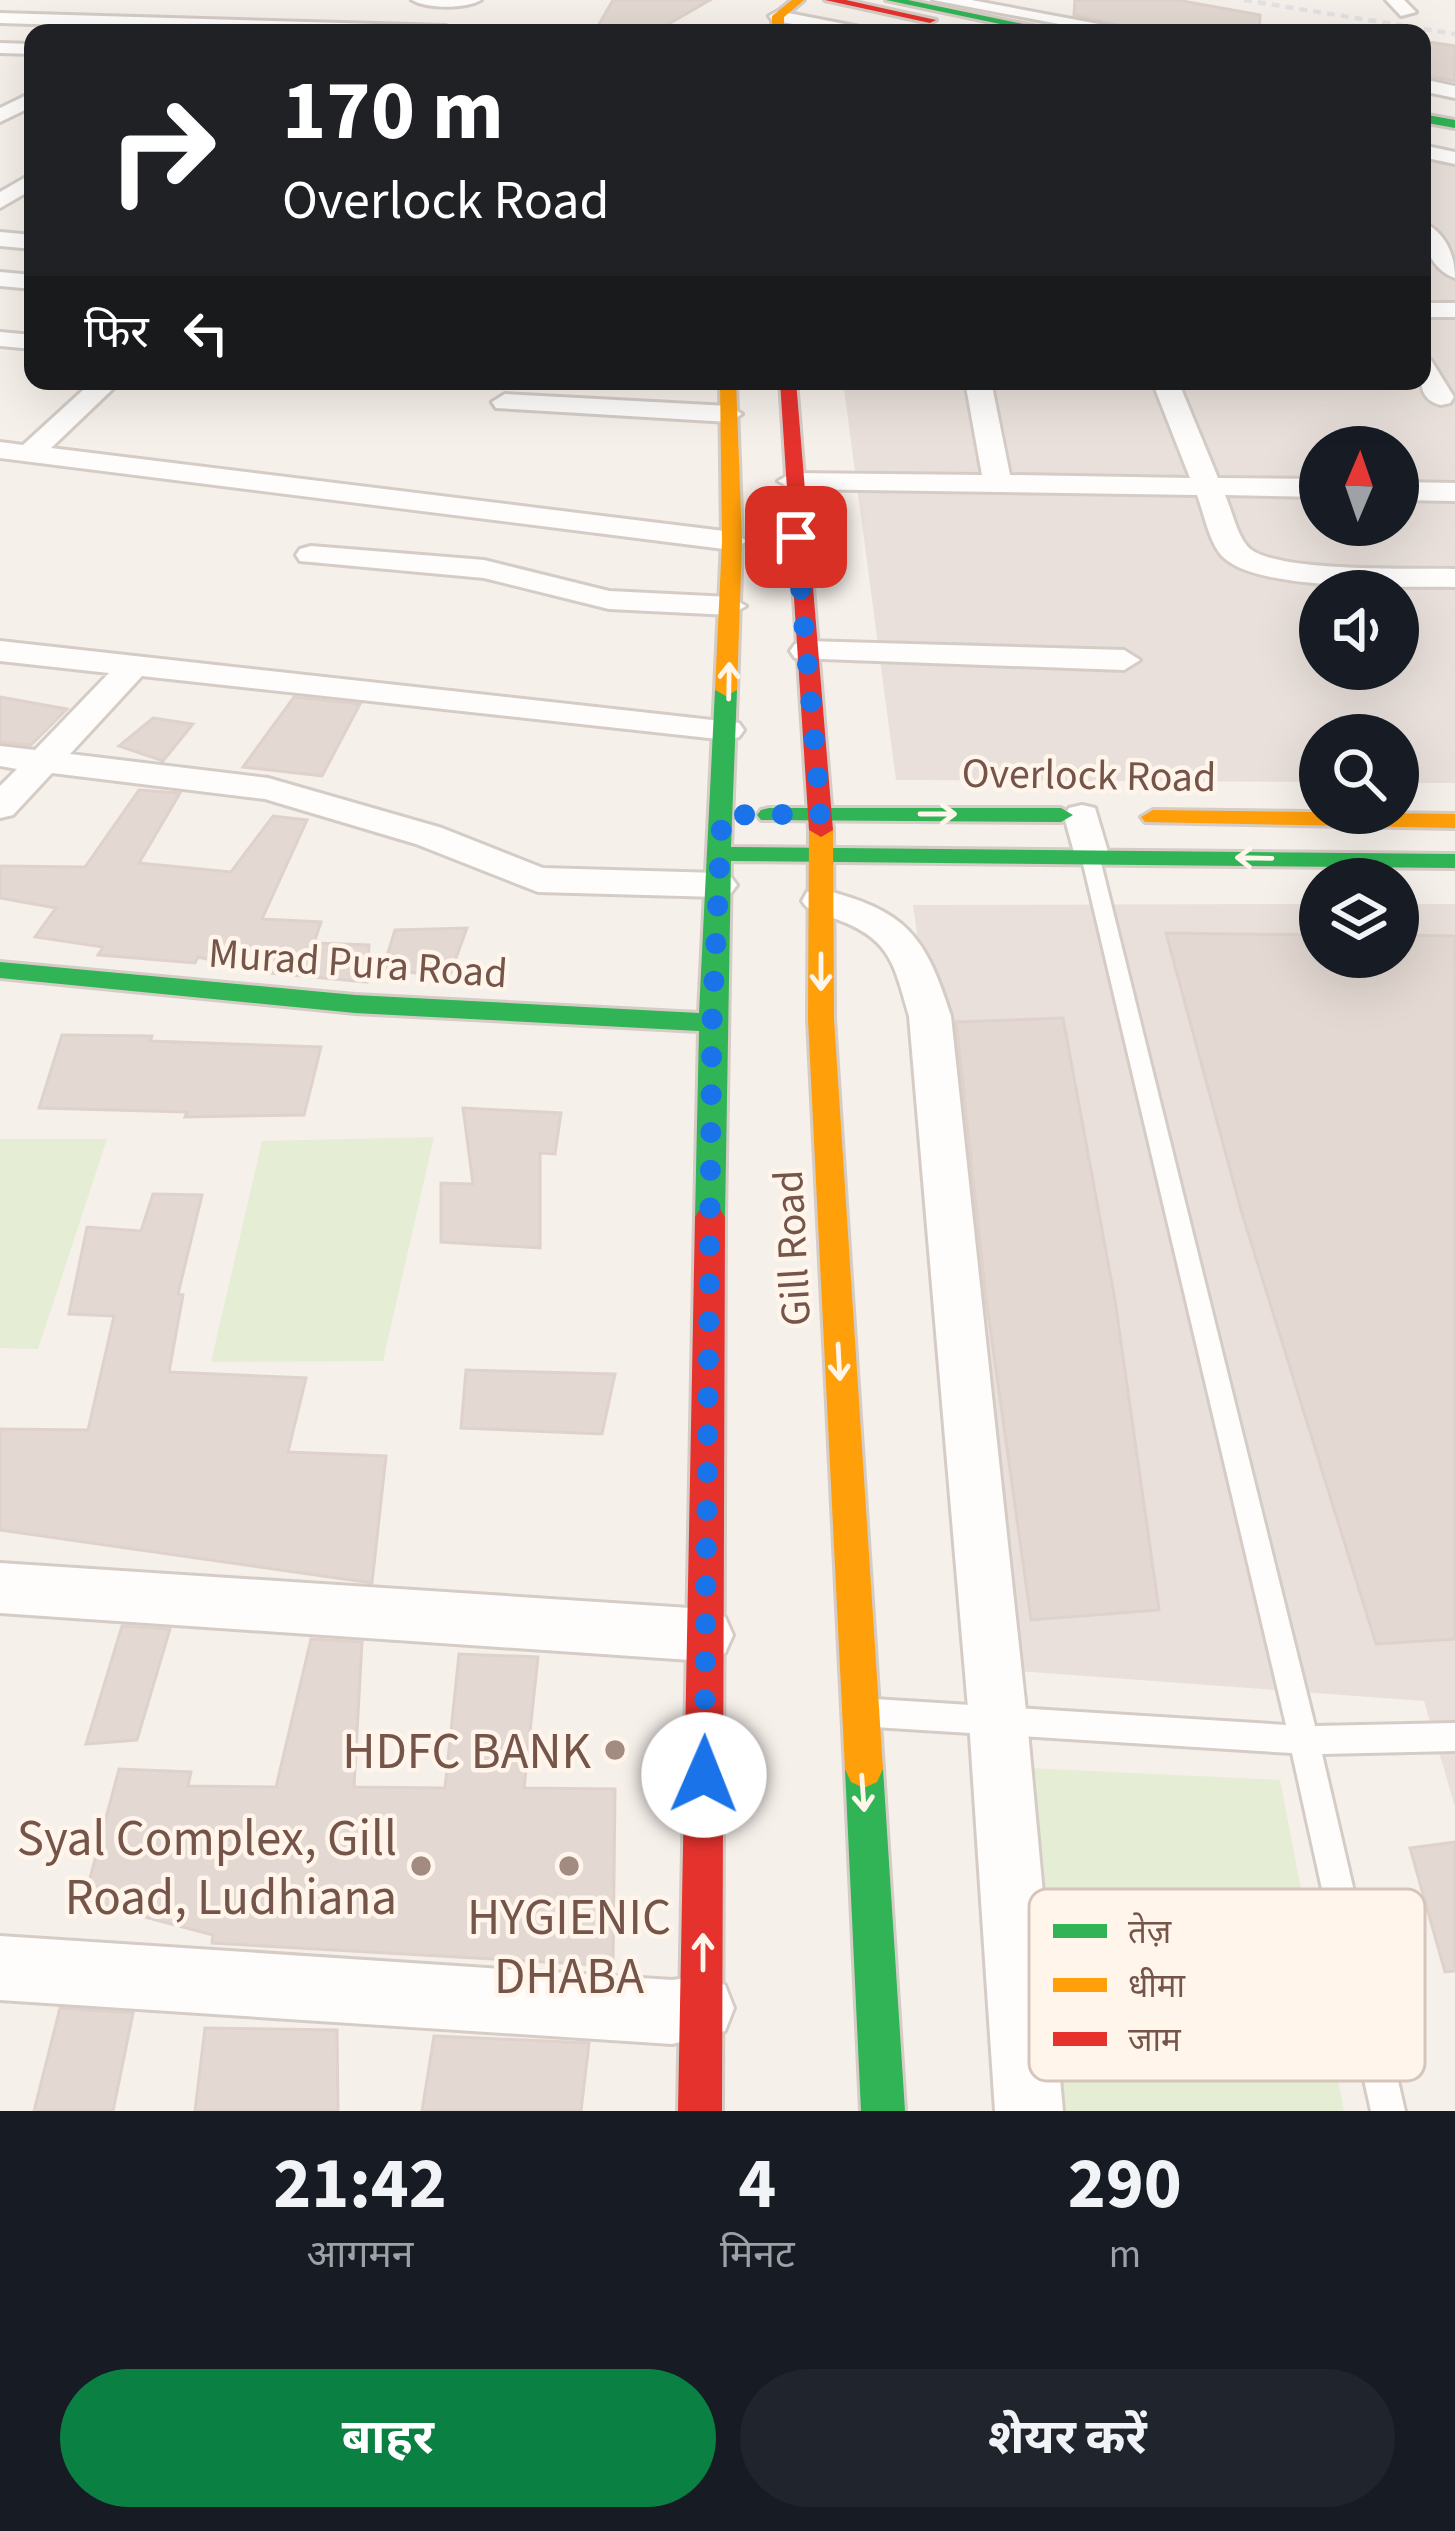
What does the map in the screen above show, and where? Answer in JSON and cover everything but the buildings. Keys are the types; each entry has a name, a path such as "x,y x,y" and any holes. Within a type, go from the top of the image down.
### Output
{"main road":[{"path":"830,0 948,24"},
{"path":"891,0 1014,24"},
{"name":"Gill Road","path":"700,2111 712,1023 728,730 732,542 728,390"},
{"name":"Gill Road","path":"788,390 821,814 821,1019 883,2111"},
{"name":"Overlock Road","path":"722,815 1455,821"},
{"name":"Overlock Road","path":"719,870 821,877 1090,855 1455,861"},
{"name":"Murad Pura Road","path":"0,970 176,993 386,1009 712,1023"}],"street":[{"path":"420,0 469,5"},
{"path":"941,0 1084,24"},
{"path":"271,15 469,5"},
{"path":"785,16 817,24"},
{"path":"0,18 191,24"},
{"path":"0,202 22,183"},
{"path":"1431,240 1455,271"},
{"path":"1431,380 1441,397"},
{"path":"30,454 98,390"},
{"path":"980,390 997,481"},
{"path":"1169,390 1233,550 1246,562 1284,570 1455,578"},
{"path":"505,402 729,414"},
{"path":"0,450 732,542"},
{"path":"792,481 1299,487"},
{"path":"1419,491 1455,492"},
{"path":"311,555 484,569 609,600 730,606"},
{"path":"0,651 728,730"},
{"path":"806,651 1124,660"},
{"path":"0,807 134,666"},
{"path":"0,756 268,789 429,836 538,880 719,870"},
{"path":"1090,855 1105,816"},
{"path":"821,877 883,921 911,953 930,1016 998,1720 1029,2111"},
{"path":"0,1588 705,1635"},
{"path":"0,1968 672,2012 702,2008"}],"lane":[{"path":"1090,855 1338,1889"},
{"path":"858,1712 1304,1740 1455,1737"},
{"path":"1381,2081 1388,2111"}],"shaded area":[{"path":"1431,160 1455,165 1455,783 1419,783 1419,714 1299,714 1299,782 896,780 844,390 1431,390"},
{"path":"1299,904 1299,978 1419,978 1419,904 1455,904 1455,1807 1424,1701 1017,1671 913,905"}],"green space":[{"path":"434,1137 383,1361 211,1362 262,1141"},
{"path":"0,1139 107,1139 38,1349 0,1348"},
{"path":"982,1766 1280,1780 1301,1889 1029,1889 1029,2081 1338,2081 1344,2111 1005,2111"}],"railway":[{"path":"1244,0 1393,24"},
{"path":"1431,30 1455,34"}],"traffic: fast":[{"path":"891,0 1014,24"},
{"path":"1431,120 1455,124"},
{"path":"710,1217 712,1023 726,690"},
{"path":"769,815 1061,815"},
{"path":"720,854 1455,861"},
{"path":"0,970 355,1004 712,1023"},
{"path":"864,1769 883,2111"}],"traffic: slow":[{"path":"778,24 778,16 799,0"},
{"path":"726,690 732,541 728,390"},
{"path":"1153,817 1455,821"},
{"path":"821,830 821,1019 864,1769"}],"traffic: jam":[{"path":"830,0 930,20"},
{"path":"789,390 821,830"},
{"path":"700,2111 710,1217"}],"place":[{"name":"HDFC BANK","path":"615,1750"},
{"name":"Syal Complex, Gill Road, Ludhiana","path":"421,1866"},
{"name":"HYGIENIC DHABA","path":"569,1866"}],"route":[{"path":"704,1775 712,1023 722,815 821,814 796,537"}]}
